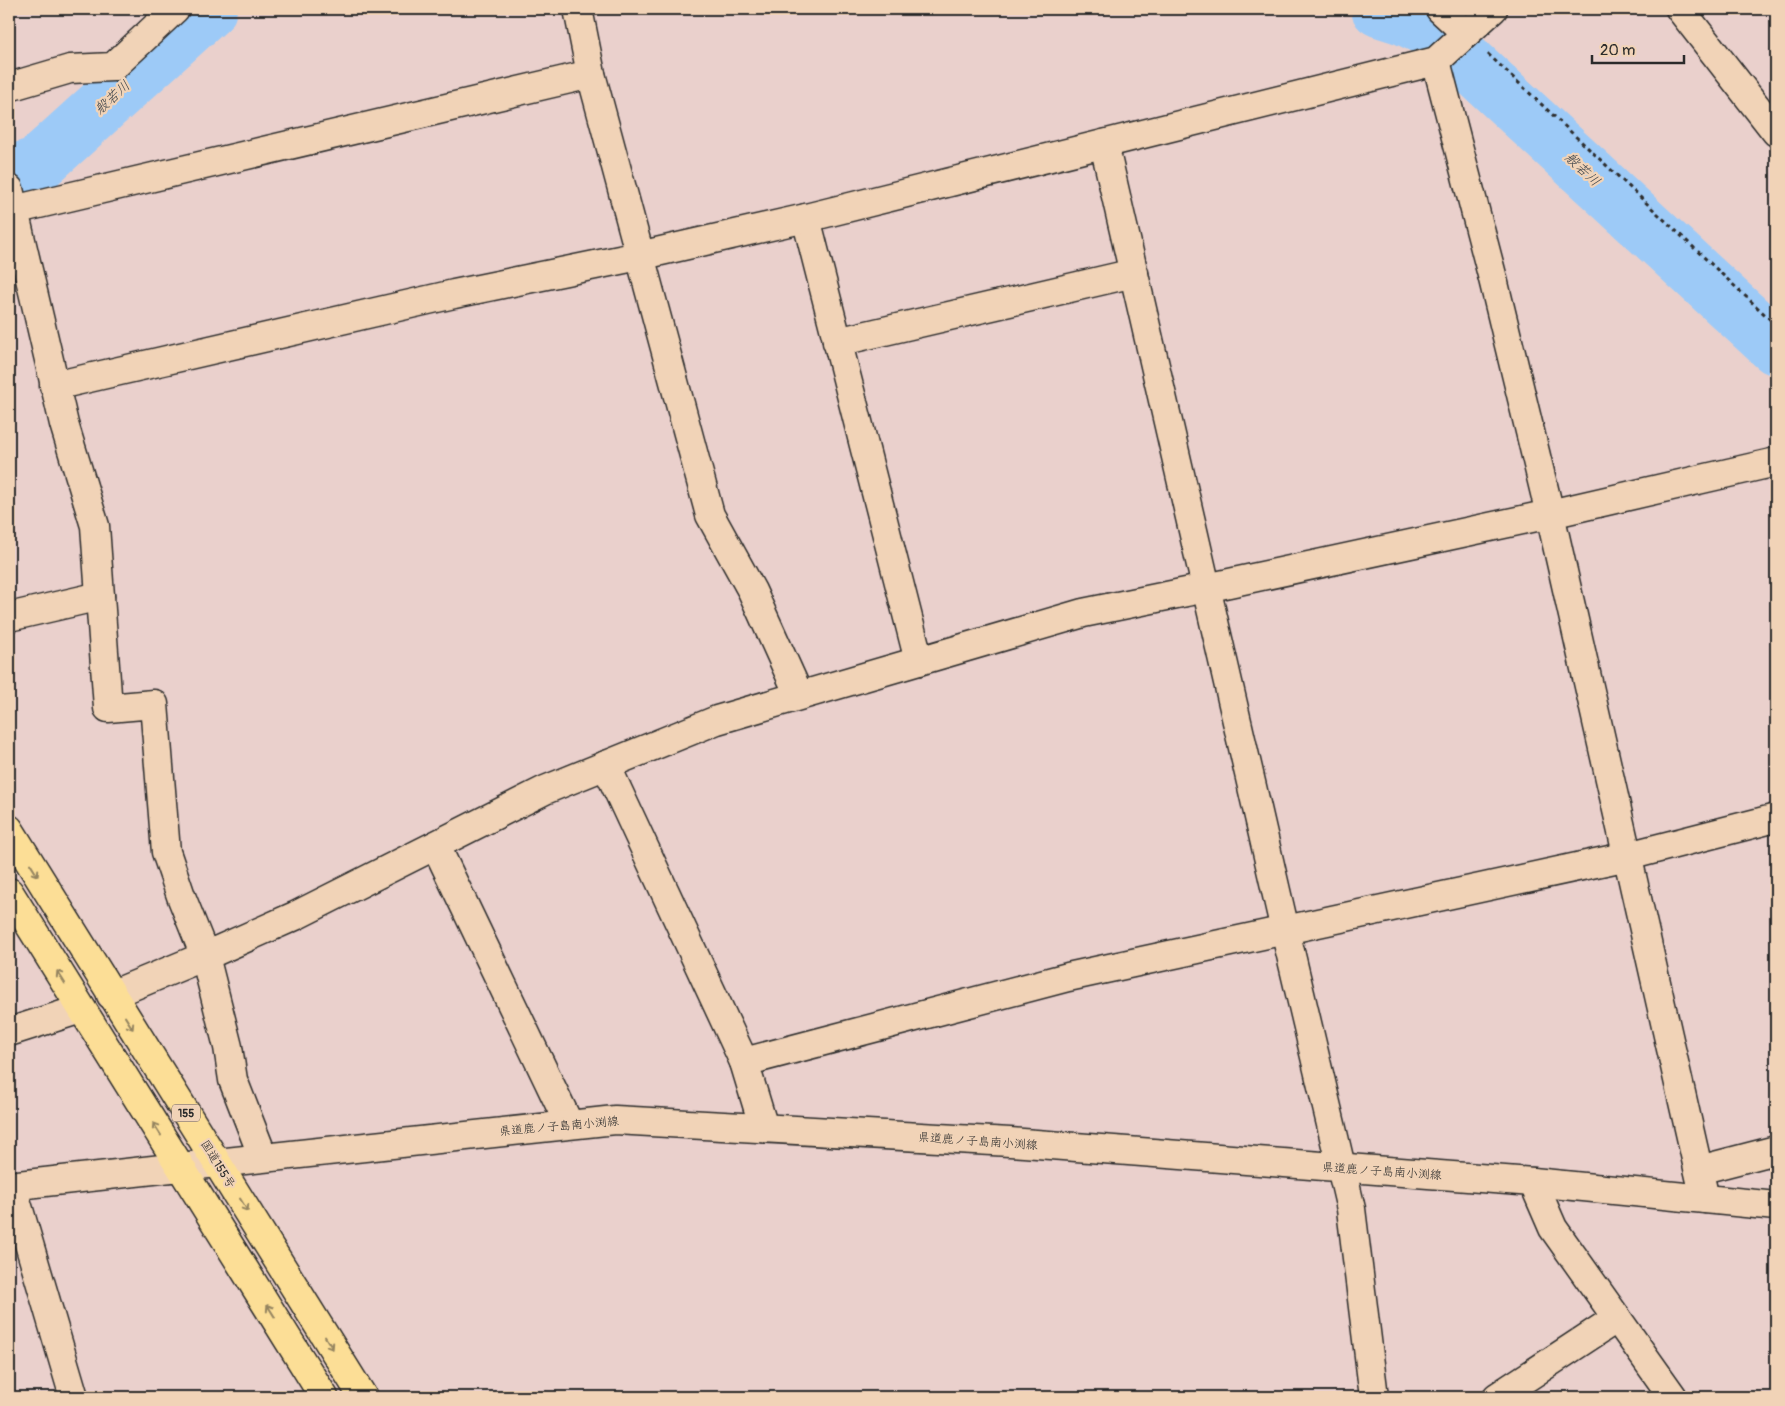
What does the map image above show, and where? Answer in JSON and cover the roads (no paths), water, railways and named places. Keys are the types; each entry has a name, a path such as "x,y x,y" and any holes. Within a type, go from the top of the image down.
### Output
{"highway":[{"name":"国道155号","path":"9,829 363,1397"},
{"name":"155","path":"9,892 324,1397"}],"street":[{"path":"10,92 70,69 113,67 175,9"},
{"path":"578,9 591,74 710,515 752,591 799,696"},
{"path":"1440,9 1464,35"},
{"path":"54,386 445,297 806,218 1438,59 1493,9"},
{"path":"1680,9 1776,132"},
{"path":"1438,59 1494,279 1550,514 1705,1199"},
{"path":"264,1156 233,1080 228,1047 205,956 166,852 154,704 108,708 94,526 54,386 10,201 591,74"},
{"path":"1104,144 1284,930 1351,1209 1374,1397"},
{"path":"806,218 919,661"},
{"path":"838,342 1134,273"},
{"path":"111,995 294,916 545,790 717,720 1083,613 1550,514 1776,462"},
{"path":"9,617 100,596"},
{"path":"606,766 744,1062 764,1128"},
{"path":"744,1062 1068,978 1628,856 1776,818"},
{"path":"436,846 569,1124"},
{"path":"9,1032 81,1009"},
{"name":"県道鹿ノ子島南小渕線","path":"10,1186 264,1156 615,1120 1010,1142 1533,1182 1776,1206"},
{"path":"1699,1170 1776,1150"},
{"path":"1533,1182 1554,1228 1673,1397"},
{"path":"10,1186 74,1397"},
{"path":"1498,1397 1617,1318"}],"waterway":[{"name":"般若川","path":"9,174 37,165 209,9"},
{"name":"般若川","path":"1379,9 1404,17 1435,32 1776,347"}]}
